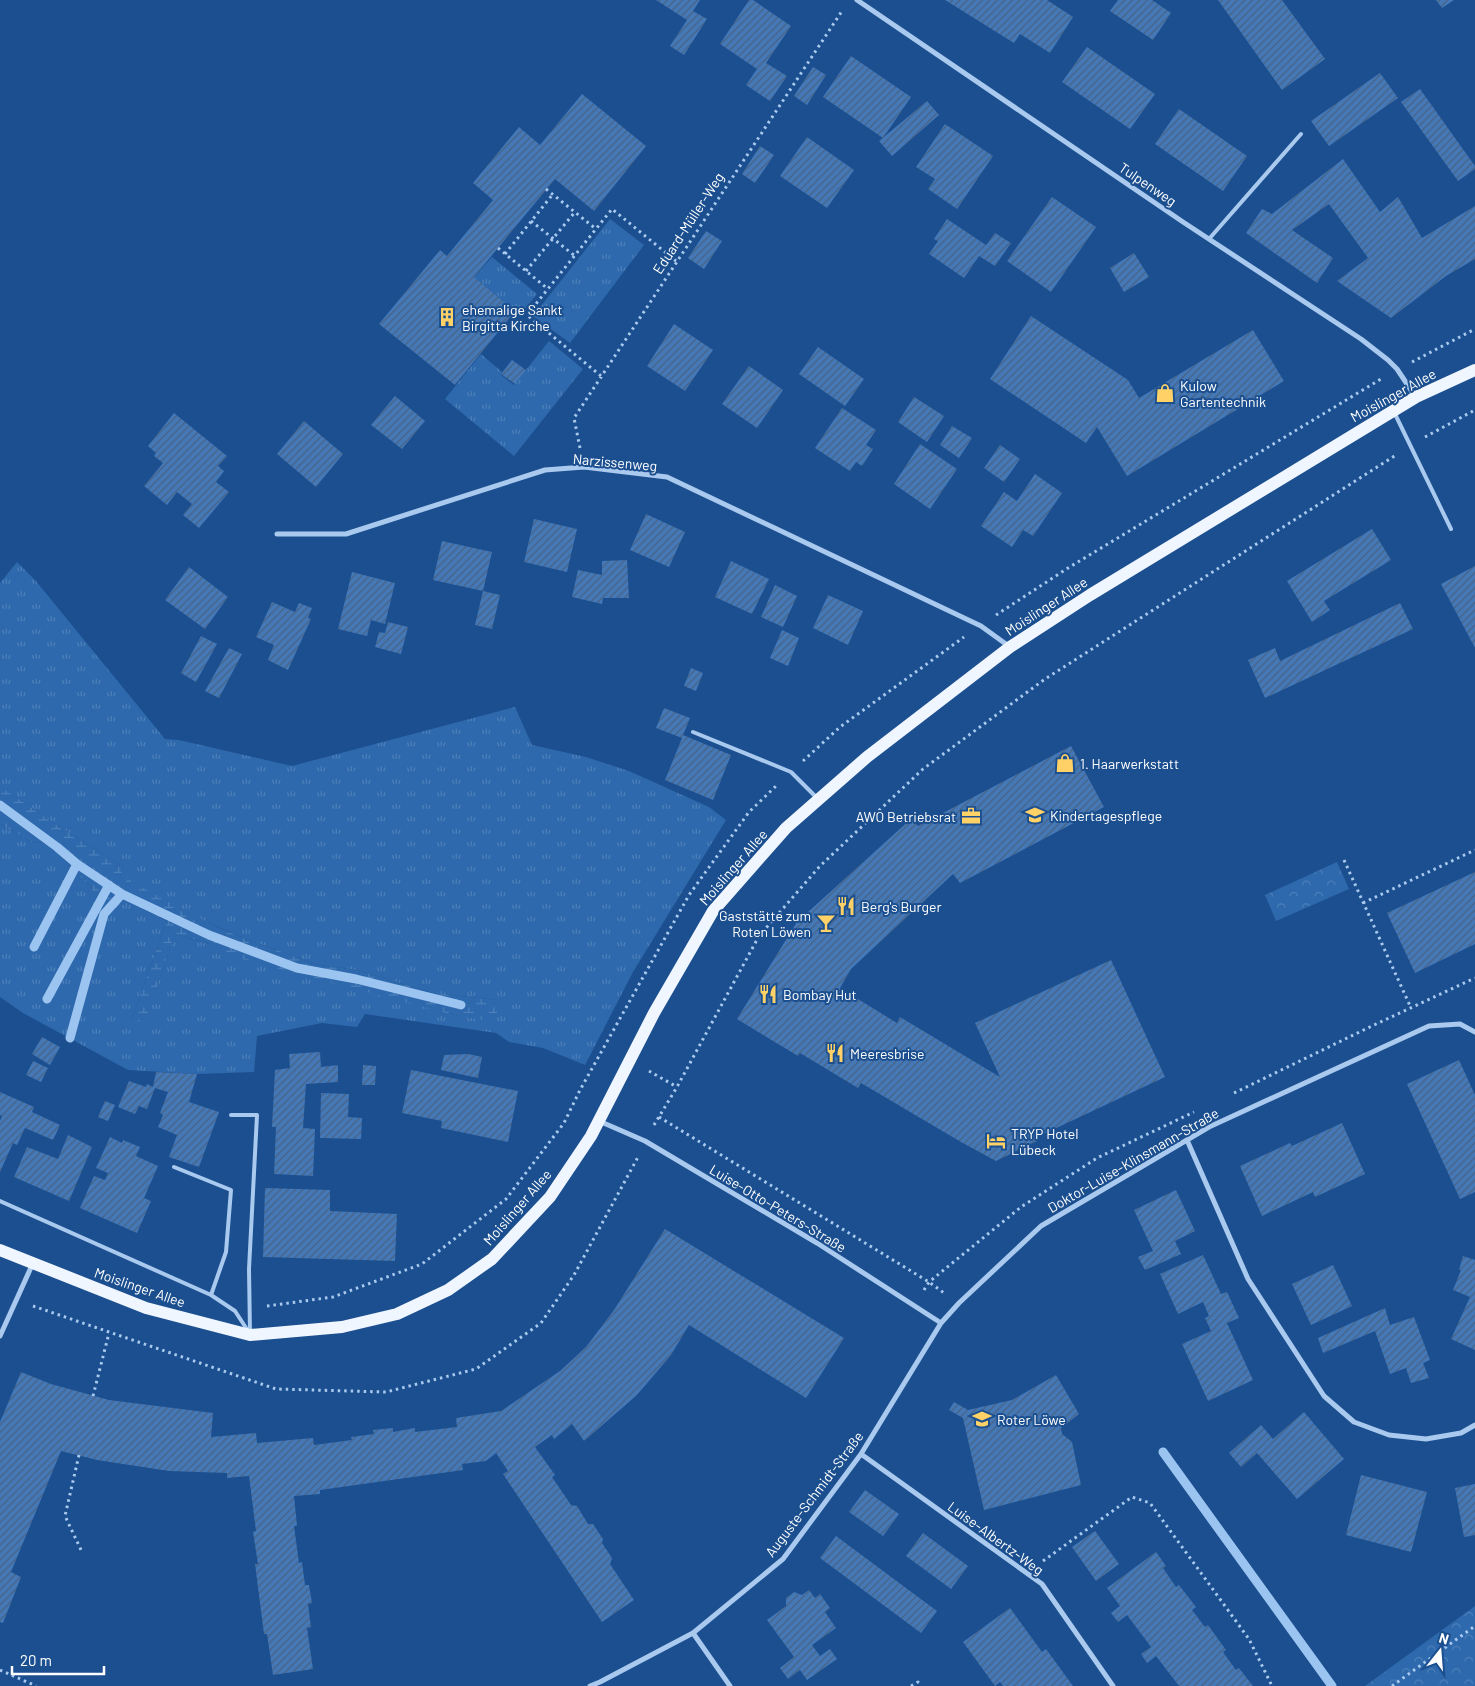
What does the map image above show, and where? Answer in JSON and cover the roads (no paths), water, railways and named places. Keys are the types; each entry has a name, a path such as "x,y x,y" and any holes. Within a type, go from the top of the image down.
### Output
{"main road":[{"name":"Moislinger Allee","path":"0,1250 146,1308 250,1336 351,1324 397,1314 448,1290 492,1260 550,1197 591,1136 654,1013 713,911 786,828 867,757 1010,647 1090,595 1416,396 1475,370"}],"street":[{"name":"Tulpenweg","path":"857,0 1209,239 1361,339 1398,369 1416,396"},
{"name":"Narzissenweg","path":"277,534 346,534 545,470 584,467 667,477 981,626 1010,647"},
{"name":"Doktor-Luise-Klinsmann-Straße","path":"941,1323 958,1303 1041,1226 1209,1127 1429,1026 1460,1024 1475,1032"},
{"name":"Luise-Otto-Peters-Straße","path":"599,1121 645,1141 817,1243 941,1323"},
{"path":"1187,1140 1248,1280 1324,1396 1354,1422 1389,1436 1426,1439 1461,1432 1475,1425"},
{"path":"0,1336 33,1263"},
{"name":"Auguste-Schmidt-Straße","path":"590,1686 693,1633 783,1559 861,1454 941,1323"},
{"name":"Luise-Albertz-Weg","path":"861,1454 1042,1584 1113,1686"},
{"path":"693,1633 730,1686"}],"lane":[{"path":"1209,239 1301,134"},
{"path":"1393,410 1451,528"},
{"path":"692,732 791,772 818,800"},
{"path":"231,1115 258,1116 249,1269 250,1336"},
{"path":"174,1167 231,1190 226,1252 211,1295"},
{"path":"0,1201 211,1295 235,1311 250,1336"}],"waterway":[{"path":"0,805 77,864 122,894 209,935 297,968 356,979 461,1005"},
{"path":"34,947 77,864"},
{"path":"47,999 109,885"},
{"path":"70,1038 104,914 122,894"},
{"path":"1163,1452 1332,1686"}],"place":[{"name":"ehemalige Sankt Birgitta Kirche","path":"447,317"},
{"name":"Kulow Gartentechnik","path":"1165,393"},
{"name":"1. Haarwerkstatt","path":"1065,763"},
{"name":"Kindertagespflege","path":"1035,815"},
{"name":"AWO Betriebsrat","path":"971,816"},
{"name":"Berg's Burger","path":"846,906"},
{"name":"Gaststätte zum Roten Löwen","path":"826,923"},
{"name":"Bombay Hut","path":"768,994"},
{"name":"Meeresbrise","path":"835,1053"},
{"name":"TRYP Hotel Lübeck","path":"996,1141"},
{"name":"Roter Löwe","path":"982,1419"}]}
